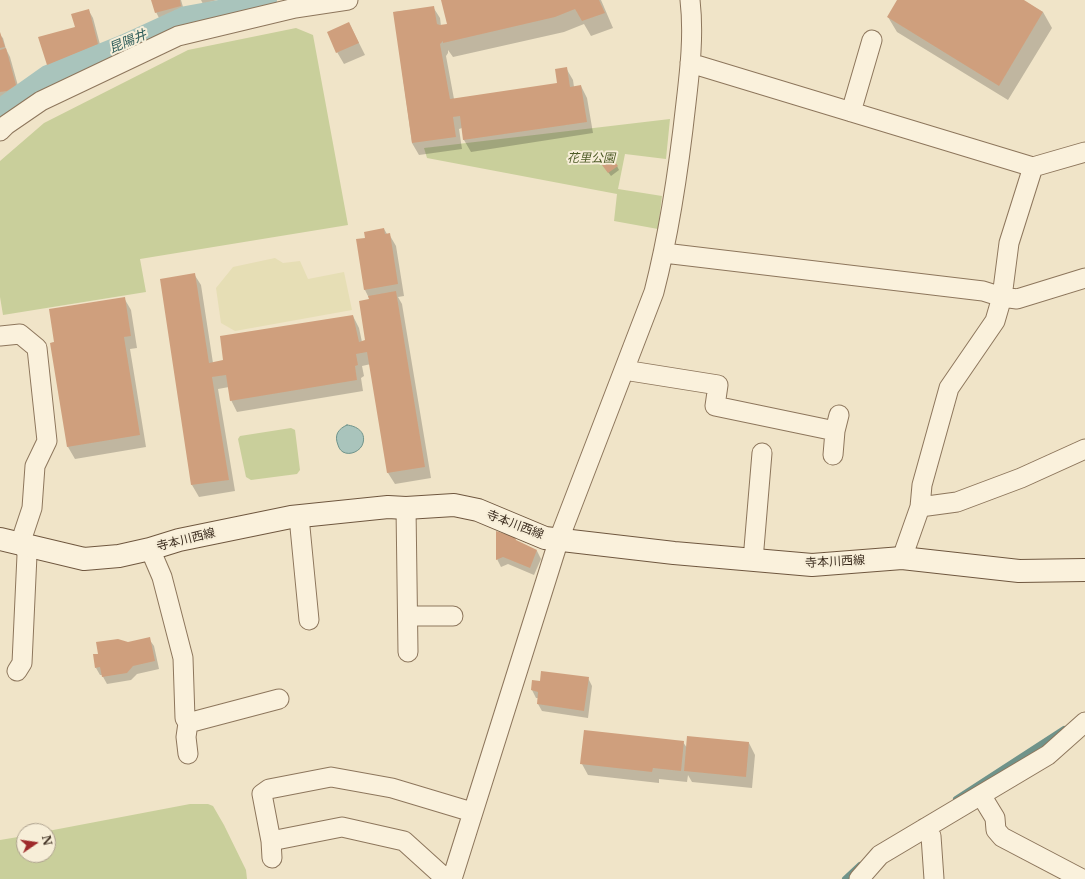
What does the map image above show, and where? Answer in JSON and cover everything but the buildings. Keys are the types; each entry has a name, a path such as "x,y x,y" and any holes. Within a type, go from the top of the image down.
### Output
{"main road":[{"name":"寺本川西線","path":"0,539 84,559 119,556 150,549 179,540 291,517 388,507 406,508 454,505 478,510 545,538 674,553 812,565 902,558 1019,571 1085,570"}],"street":[{"path":"0,131 6,124 41,101 178,36 295,4 348,0"},
{"path":"452,879 559,539 654,292 664,252 682,142 690,63 690,0"},
{"path":"851,112 872,40"},
{"path":"690,63 1033,167 1085,152"},
{"path":"902,558 920,508 922,485 949,388 995,322 1002,297 1009,243 1033,167"},
{"path":"664,252 983,291 1002,297 1017,299 1085,278"},
{"path":"0,336 20,334 37,348 47,441 35,466 32,508 24,535 27,555 22,664 16,671"},
{"path":"624,370 718,385 713,413 837,423 832,455"},
{"path":"920,508 957,502 1021,478 1085,449"},
{"path":"753,560 762,453"},
{"path":"406,508 408,652"},
{"path":"299,517 309,620"},
{"path":"150,549 162,577 183,658 185,718 188,723 186,736 188,754"},
{"path":"408,616 453,616"},
{"path":"188,723 279,699"},
{"path":"859,879 880,855 1048,755 1085,722"},
{"path":"446,879 404,841 342,827 272,850 262,794 269,789 331,777 392,788 472,812"},
{"path":"981,795 995,818 996,830 1002,836 1082,879"},
{"path":"924,828 931,836 934,879"}],"shaded area":[{"path":"275,258 283,263 300,261 308,279 344,272 352,310 235,331 221,323 216,288 233,267"}],"green space":[{"path":"296,28 313,35 348,225 140,259 146,292 3,315 0,297 0,161 44,123 188,50"},
{"name":"花里公園","path":"670,119 666,159 625,154 618,189 662,196 658,229 614,221 617,194 427,158 424,148"},
{"path":"291,428 295,430 300,470 297,474 251,480 246,477 238,439 240,436"},
{"path":"190,804 208,804 213,806 224,825 246,870 247,879 0,879 0,840 16,837 16,863 56,863 56,829"}],"water":[{"path":"347,425 360,430 364,439 362,446 352,453 346,453 340,450 336,438 339,430"}],"waterway":[{"name":"昆陽井","path":"0,110 48,76 125,45 186,17 247,6 266,0"},
{"path":"956,799 1064,729"},
{"path":"845,879 860,865"}]}
